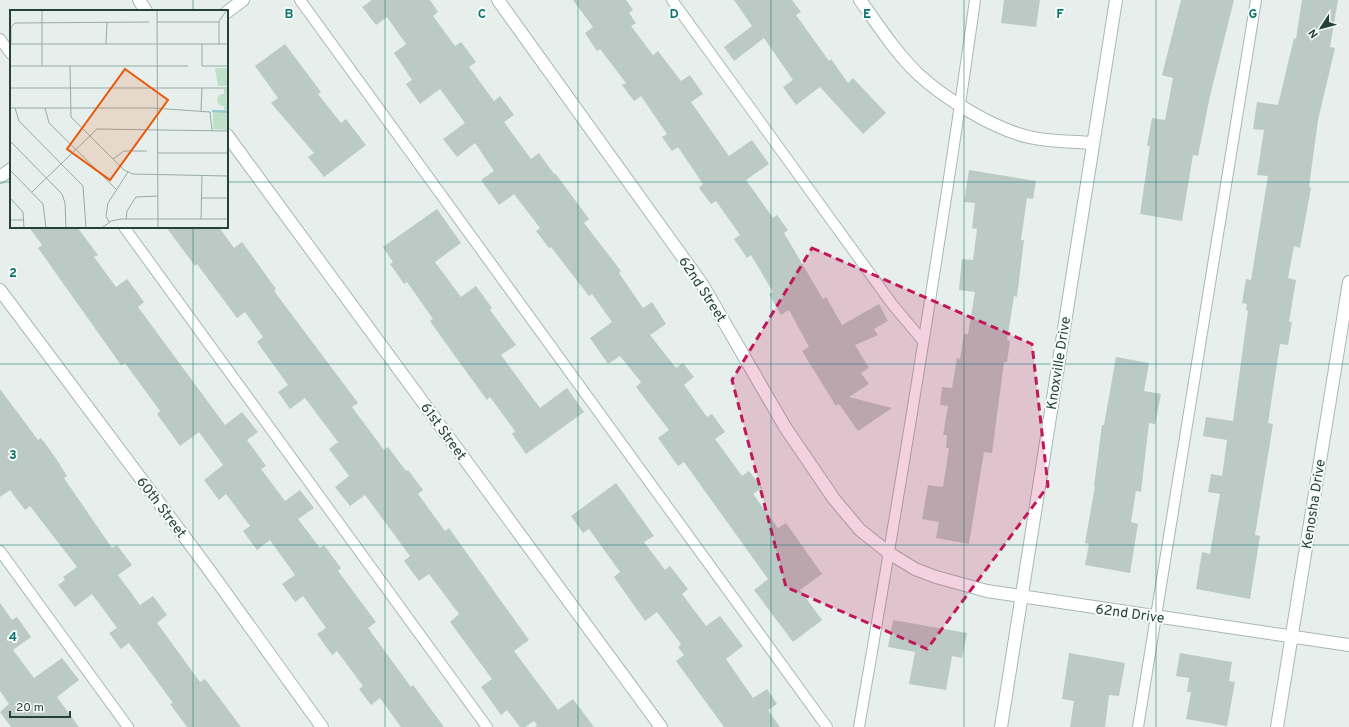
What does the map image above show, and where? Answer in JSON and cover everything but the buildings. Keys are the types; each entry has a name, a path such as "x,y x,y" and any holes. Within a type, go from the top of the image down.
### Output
{"street":[{"path":"139,0 145,10"},
{"path":"228,11 243,0"},
{"name":"62nd Street","path":"498,0 702,284 785,427 834,499 860,530 889,553 915,569"},
{"path":"860,0 893,45 918,74 960,105 987,121 1029,137 1093,143"},
{"name":"Knoxville Drive","path":"1001,727 1116,0"},
{"name":"61st Street","path":"228,136 661,727"},
{"path":"0,177 10,170"},
{"name":"Kenosha Drive","path":"1276,727 1349,282"},
{"name":"60th Street","path":"0,290 207,567 322,727"},
{"name":"62nd Drive","path":"915,569 936,577 987,591 1021,597 1349,645"}],"lane":[{"path":"300,0 827,727"},
{"path":"672,0 892,304 923,341"},
{"path":"859,727 923,341 960,105 974,0"},
{"path":"1138,727 1256,0"},
{"path":"0,39 10,53"},
{"path":"125,228 487,727"},
{"path":"0,551 128,727"}],"highlighted area":[{"path":"812,248 1032,344 1048,486 927,649 786,587 732,380"}]}
